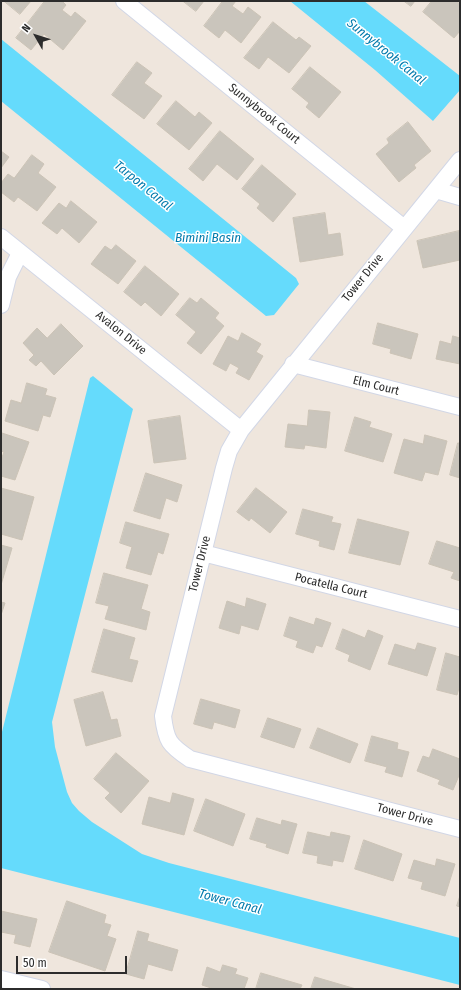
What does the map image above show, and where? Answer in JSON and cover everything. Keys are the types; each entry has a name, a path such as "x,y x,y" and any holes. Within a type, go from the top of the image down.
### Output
{"street":[{"name":"Sunnybrook Court","path":"124,1 404,228"},
{"name":"Tower Drive","path":"460,160 241,430 230,451 224,468 163,716 165,734 175,749 190,759 460,829"},
{"path":"436,190 460,197"},
{"name":"Avalon Drive","path":"1,237 241,430"},
{"path":"1,305 8,277 20,253"},
{"name":"Elm Court","path":"293,364 460,407"},
{"name":"Pocatella Court","path":"203,553 460,619"},
{"path":"1,979 42,989"}],"water":[{"name":"Sunnybrook Canal","path":"290,1 364,1 460,76 460,90 433,121 375,70"},
{"name":"Bimini Basin","path":"1,39 296,278 299,284 274,315 266,316 1,101"},
{"name":"Tower Canal","path":"93,376 133,409 52,722 55,747 67,792 72,803 92,822 142,854 169,863 460,938 460,985 1,868 1,736 90,378"}],"building":[{"path":"4,1 31,1 20,14"},
{"path":"45,1 62,1 66,5 62,10 71,17 75,12 86,21 63,50 44,34 31,50 16,38"},
{"path":"183,1 204,1 196,11"},
{"path":"223,1 236,1 232,6 243,14 248,7 261,17 241,43 225,30 219,38 204,26"},
{"path":"404,1 415,1 411,6"},
{"path":"432,1 456,1 460,4 460,31 454,38 423,12"},
{"path":"273,22 296,40 299,37 311,46 289,73 268,57 259,69 244,58"},
{"path":"137,62 152,73 144,83 162,96 144,119 112,95"},
{"path":"310,67 341,92 319,118 306,107 309,103 292,89"},
{"path":"176,101 195,117 199,112 212,123 189,150 157,124"},
{"path":"408,122 431,151 414,165 416,168 399,182 376,154 389,143 387,139"},
{"path":"220,131 254,159 237,180 217,164 203,181 189,169"},
{"path":"1,151 9,157 1,168"},
{"path":"32,155 44,164 38,173 56,187 37,211 18,197 14,202 1,192 1,183 8,174 14,178"},
{"path":"262,165 296,194 273,222 257,208 260,204 242,189"},
{"path":"71,201 97,222 79,243 62,228 57,234 42,223 59,203 66,208"},
{"path":"325,213 328,235 340,233 343,255 300,262 293,218"},
{"path":"459,231 460,260 423,268 417,241"},
{"path":"116,245 136,261 118,284 91,264 105,246 111,250"},
{"path":"145,266 179,294 161,316 145,302 141,306 124,292"},
{"path":"190,298 197,303 201,298 219,313 215,318 224,326 201,354 187,343 196,332 176,315"},
{"path":"378,323 418,334 411,359 390,353 391,349 373,344"},
{"path":"61,324 83,346 54,375 41,361 36,366 29,360 34,355 23,343 37,328 47,338"},
{"path":"242,333 261,344 256,352 263,356 249,380 236,373 239,368 230,363 226,371 213,364 228,336 238,341"},
{"path":"453,336 460,338 460,364 436,359 440,341 451,344"},
{"path":"27,383 47,389 45,395 56,398 50,417 43,415 38,431 5,421 11,400 21,403"},
{"path":"309,410 330,412 326,448 305,445 304,449 285,447 288,424 307,426"},
{"path":"180,416 186,459 154,463 148,421"},
{"path":"355,417 371,422 369,427 392,434 383,462 345,451"},
{"path":"2,433 29,442 15,480 1,476 1,460 4,452 1,451"},
{"path":"425,435 447,441 438,475 425,472 422,481 394,473 404,439 423,444"},
{"path":"458,443 460,443 460,478 450,475"},
{"path":"146,473 182,485 177,502 166,498 160,519 134,511"},
{"path":"1,488 34,497 22,540 1,534"},
{"path":"256,488 287,512 270,533 251,518 249,521 237,512"},
{"path":"303,509 333,517 331,522 341,524 334,550 319,546 320,541 296,534"},
{"path":"358,519 409,532 400,565 349,553"},
{"path":"126,522 169,534 163,554 158,552 151,575 126,568 132,547 120,543"},
{"path":"437,541 460,548 460,581 451,578 454,572 429,564"},
{"path":"1,545 12,548 1,585"},
{"path":"104,573 148,585 141,609 150,612 146,630 105,619 109,606 96,603"},
{"path":"247,598 266,604 258,630 241,625 239,634 219,628 227,601 245,607"},
{"path":"1,602 5,603 1,615"},
{"path":"290,617 314,625 316,618 331,623 322,647 316,645 313,653 296,647 298,641 284,636"},
{"path":"104,629 135,638 129,659 138,661 132,682 92,672"},
{"path":"343,629 365,638 368,630 383,636 370,670 348,661 350,655 336,649"},
{"path":"418,643 436,648 427,676 388,664 395,644 415,650"},
{"path":"446,653 460,657 460,688 457,695 437,690"},
{"path":"103,692 111,720 117,719 121,736 86,746 74,700"},
{"path":"201,699 240,710 235,728 214,722 212,729 194,724"},
{"path":"268,718 301,729 294,748 261,737"},
{"path":"318,728 358,744 350,763 310,748"},
{"path":"372,736 398,743 397,749 409,752 402,777 385,772 387,767 365,761"},
{"path":"433,749 460,759 460,773 453,790 438,784 440,780 417,771 423,756 429,758"},
{"path":"116,753 149,781 121,813 105,798 110,793 94,779"},
{"path":"173,793 194,799 184,835 142,824 149,797 170,803"},
{"path":"206,799 245,814 233,846 194,831"},
{"path":"257,818 281,825 282,820 297,824 288,854 266,847 267,844 250,839"},
{"path":"308,832 330,837 331,832 350,836 343,862 333,860 332,866 317,863 318,856 303,853"},
{"path":"364,840 402,854 393,881 355,869"},
{"path":"437,859 455,864 445,896 421,889 423,882 408,878 414,860 435,866"},
{"path":"460,896 460,907 457,906"},
{"path":"67,901 106,915 104,923 111,925 107,936 116,939 105,971 49,952"},
{"path":"1,911 37,919 30,947 14,943 16,935 1,932"},
{"path":"138,931 149,934 147,941 178,950 172,971 148,964 144,979 126,974"},
{"path":"223,965 237,969 235,974 248,978 244,989 214,989 202,985 207,967 220,972"},
{"path":"261,973 302,985 300,989 256,989"},
{"path":"315,977 356,989 311,989"}],"water label":[{"name":"Tarpon Canal","path":"143,186"}]}
